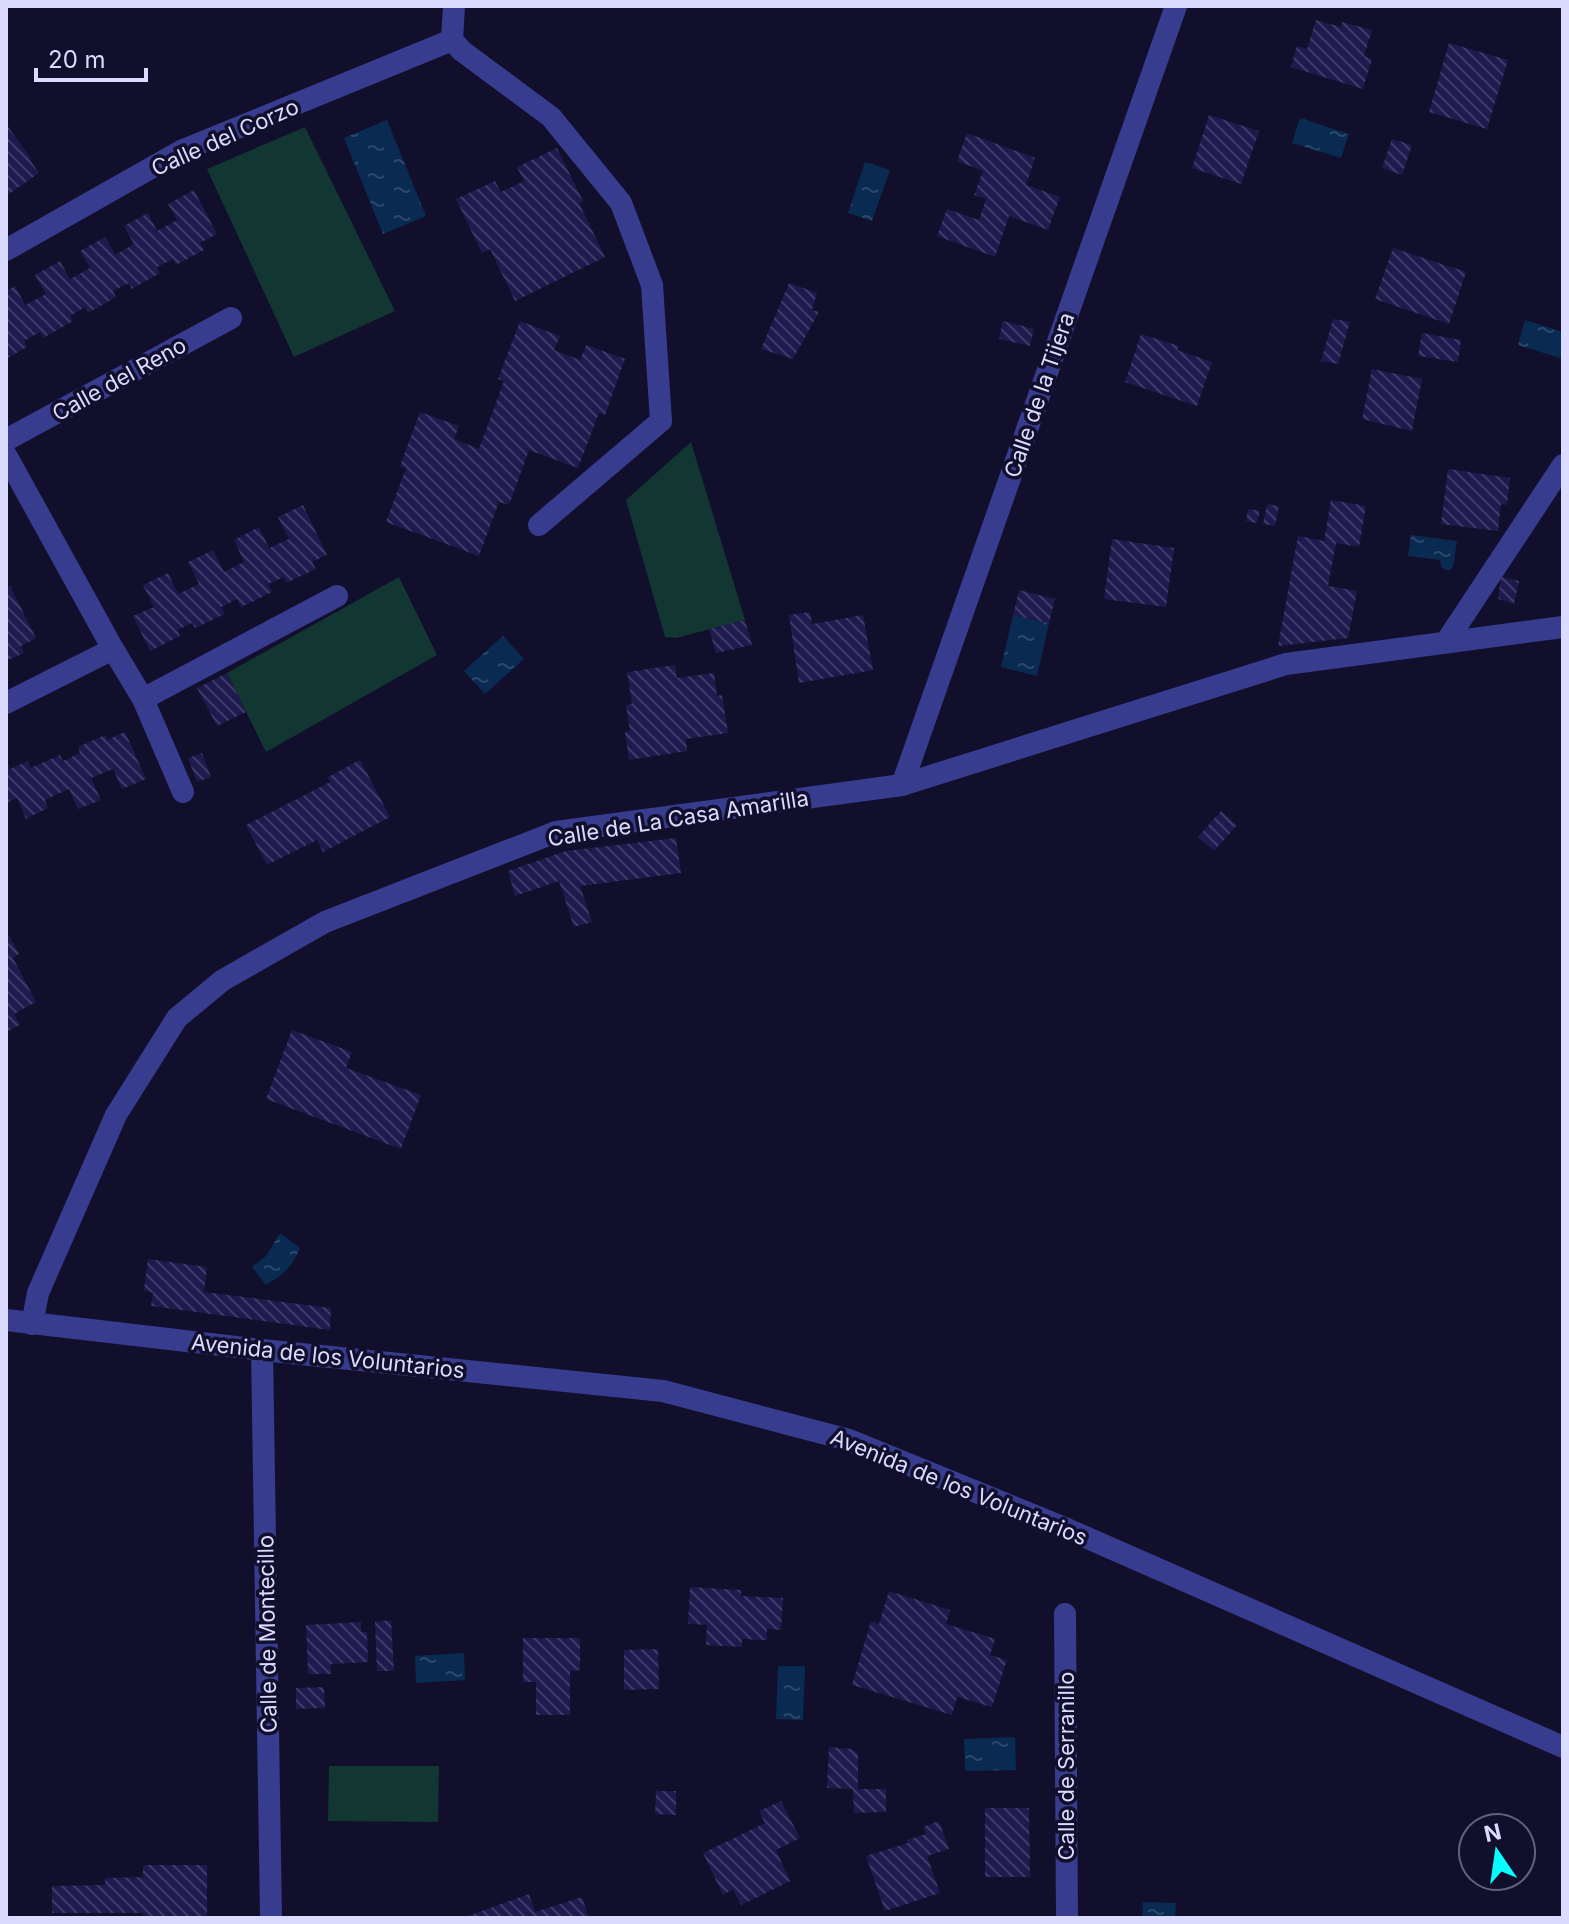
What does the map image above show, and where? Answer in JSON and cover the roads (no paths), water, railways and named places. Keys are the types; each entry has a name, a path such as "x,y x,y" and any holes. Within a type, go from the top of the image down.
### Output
{"street":[{"path":"454,6 452,40 462,51 551,117 621,203 652,285 661,421 539,525"},
{"name":"Calle de la Tijera","path":"902,785 1176,6"},
{"name":"Calle del Corzo","path":"6,250 181,151 452,40"},
{"name":"Calle del Reno","path":"6,440 231,318"},
{"path":"6,455 143,699 183,792"},
{"path":"1446,642 1563,465"},
{"path":"143,699 337,596"},
{"name":"Calle de La Casa Amarilla","path":"32,1324 38,1293 116,1115 177,1018 223,980 325,922 556,832 902,785 1286,664 1563,627"},
{"path":"6,703 113,649"},
{"name":"Avenida de los Voluntarios","path":"6,1323 663,1391 849,1440 1067,1529 1563,1747"},
{"name":"Calle de Montecillo","path":"262,1350 271,1918"},
{"name":"Calle de Serranillo","path":"1065,1614 1067,1918"}],"water":[{"path":"1300,118 1349,134 1341,158 1292,143"},
{"path":"387,120 426,216 383,234 344,138"},
{"path":"865,162 890,170 872,221 848,213"},
{"path":"1525,320 1563,332 1563,359 1518,345"},
{"path":"1411,535 1457,541 1453,567 1445,570 1440,560 1408,556"},
{"path":"1013,615 1049,623 1037,676 1001,667"},
{"path":"503,636 524,659 485,694 464,671"},
{"path":"280,1233 300,1248 287,1270 266,1285 252,1267 266,1256"},
{"path":"464,1653 465,1680 416,1683 415,1656"},
{"path":"778,1666 805,1666 803,1720 776,1719"},
{"path":"1015,1737 1016,1770 965,1771 964,1739"},
{"path":"1143,1902 1176,1903 1175,1918 1142,1918"}]}
